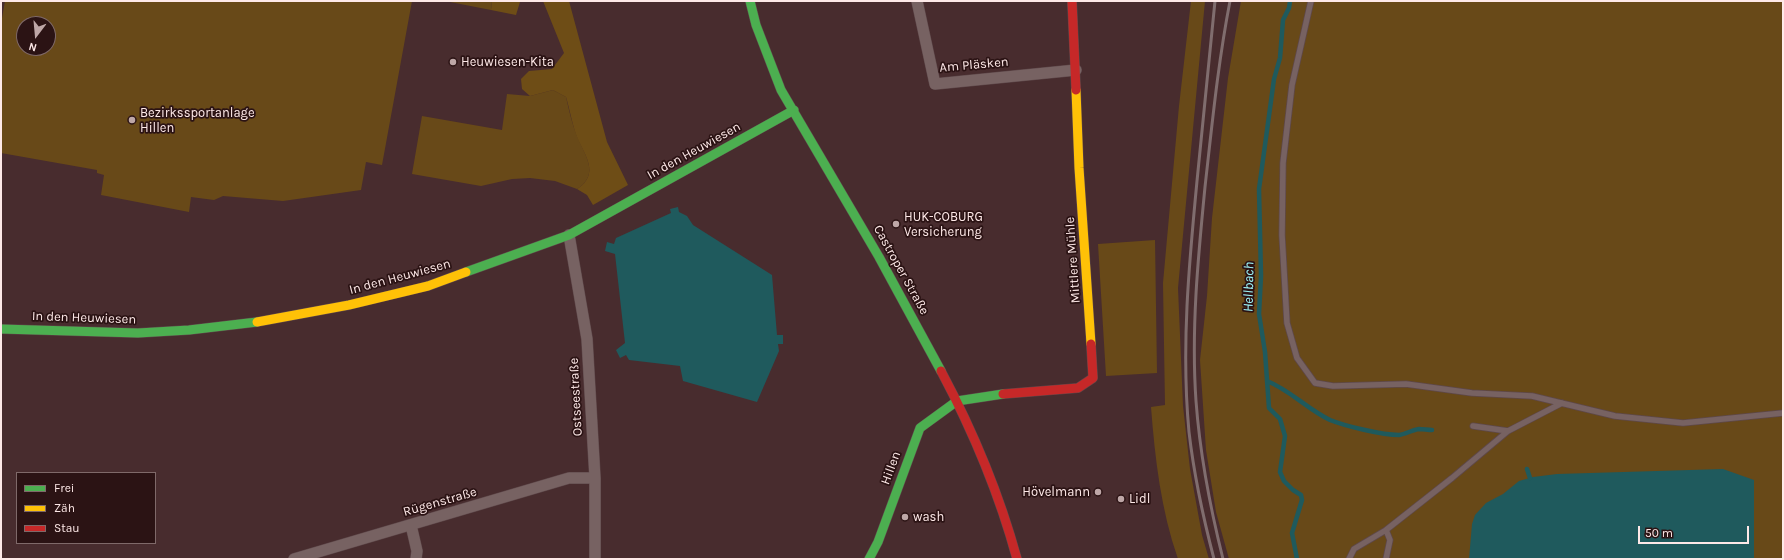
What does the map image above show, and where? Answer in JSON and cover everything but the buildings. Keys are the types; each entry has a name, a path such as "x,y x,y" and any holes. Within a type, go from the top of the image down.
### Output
{"street":[{"name":"Castroper Straße","path":"750,1 756,25 781,90 880,257 957,401 986,464 1007,522 1017,559"},
{"name":"Am Pläsken","path":"917,1 935,84 1076,70"},
{"name":"Mittlere Mühle","path":"957,401 1018,392 1078,388 1093,378 1079,168 1072,1"},
{"name":"In den Heuwiesen","path":"1,329 138,333 189,330 269,321 349,305 428,286 569,235 794,110"},
{"name":"Ostseestraße","path":"569,235 587,339 595,478 595,559"},
{"name":"Hillen","path":"869,559 878,542 920,428 957,401"},
{"name":"Rügenstraße","path":"294,559 569,478 595,478"},
{"path":"411,525 417,551 416,559"}],"lane":[{"path":"1312,1 1292,85 1283,163 1282,235 1287,323 1297,358 1315,383 1333,386 1406,384 1472,393 1532,396 1615,416 1683,423 1783,413"},
{"path":"1349,559 1354,549 1386,530 1452,478 1508,431 1562,403"},
{"path":"1473,426 1508,431"},
{"path":"1386,530 1390,540 1386,559"}],"shaded area":[{"name":"Bezirkssportanlage Hillen","path":"5,1 412,1 382,165 366,162 361,190 283,201 223,196 214,200 191,197 189,212 101,195 104,175 97,173 97,170 1,153 1,24"},
{"path":"445,1 492,1 491,10"},
{"path":"492,1 529,1 520,2 516,15 491,10"},
{"path":"543,1 569,1 607,142 628,185 593,205 587,195 577,189 588,177 589,164 575,132 566,97 553,90 530,96 522,89 521,79 529,71 552,69 564,53"},
{"path":"1191,1 1205,1 1178,288 1183,406 1190,469 1202,535 1209,559 1178,559 1163,503 1151,407 1165,405 1163,283 1179,106"},
{"path":"1241,1 1783,1 1783,559 1229,559 1216,512 1206,450 1200,360 1207,296 1212,218 1228,78"},
{"path":"553,90 566,97 577,136 589,164 588,177 577,189 555,181 530,178 512,179 481,186 412,174 422,116 502,130 507,94 530,96"},
{"path":"1155,240 1157,373 1106,376 1098,244"}],"water":[{"path":"678,207 679,212 687,216 693,225 772,275 777,335 783,335 783,344 778,344 779,351 757,402 683,381 680,366 629,360 626,355 620,358 616,350 625,343 615,254 605,251 607,242 614,244 616,238 671,213 670,209"},
{"path":"1723,469 1754,480 1754,559 1469,559 1472,524 1475,515 1486,503 1503,494 1519,481 1533,477 1557,474"}],"waterway":[{"name":"Hellbach","path":"1290,1 1289,8 1283,20 1280,58 1274,79 1259,189 1261,276 1259,314 1265,352 1269,408 1280,419 1285,436 1280,472 1284,481 1293,490 1301,495 1302,500 1292,533 1297,559"},
{"path":"1267,381 1283,389 1322,416 1345,425 1392,435 1399,435 1419,429 1432,430"},
{"path":"1527,469 1530,478"}],"railway":[{"path":"1214,559 1193,464 1187,401 1186,338 1191,243 1215,1"},
{"path":"1223,559 1210,500 1200,441 1196,401 1194,348 1198,267 1205,187 1219,71 1230,1"}],"traffic: fast":[{"path":"750,1 756,25 781,90 879,257 941,371"},
{"path":"466,272 569,235 794,110"},
{"path":"1,329 138,333 189,330 257,322"},
{"path":"869,559 878,542 920,428 957,401 1003,394"}],"traffic: slow":[{"path":"1076,90 1079,168 1091,344"},
{"path":"257,322 349,305 428,286 466,272"}],"traffic: jam":[{"path":"1072,1 1076,90"},
{"path":"1003,394 1078,388 1093,378 1091,344"},
{"path":"941,371 964,416 984,463 1002,510 1017,559"}],"place":[{"name":"Heuwiesen-Kita","path":"453,62"},
{"name":"Bezirkssportanlage Hillen","path":"132,120"},
{"name":"HUK-COBURG Versicherung","path":"896,224"},
{"name":"Hövelmann","path":"1098,492"},
{"name":"Lidl","path":"1121,499"},
{"name":"wash","path":"905,517"}]}
